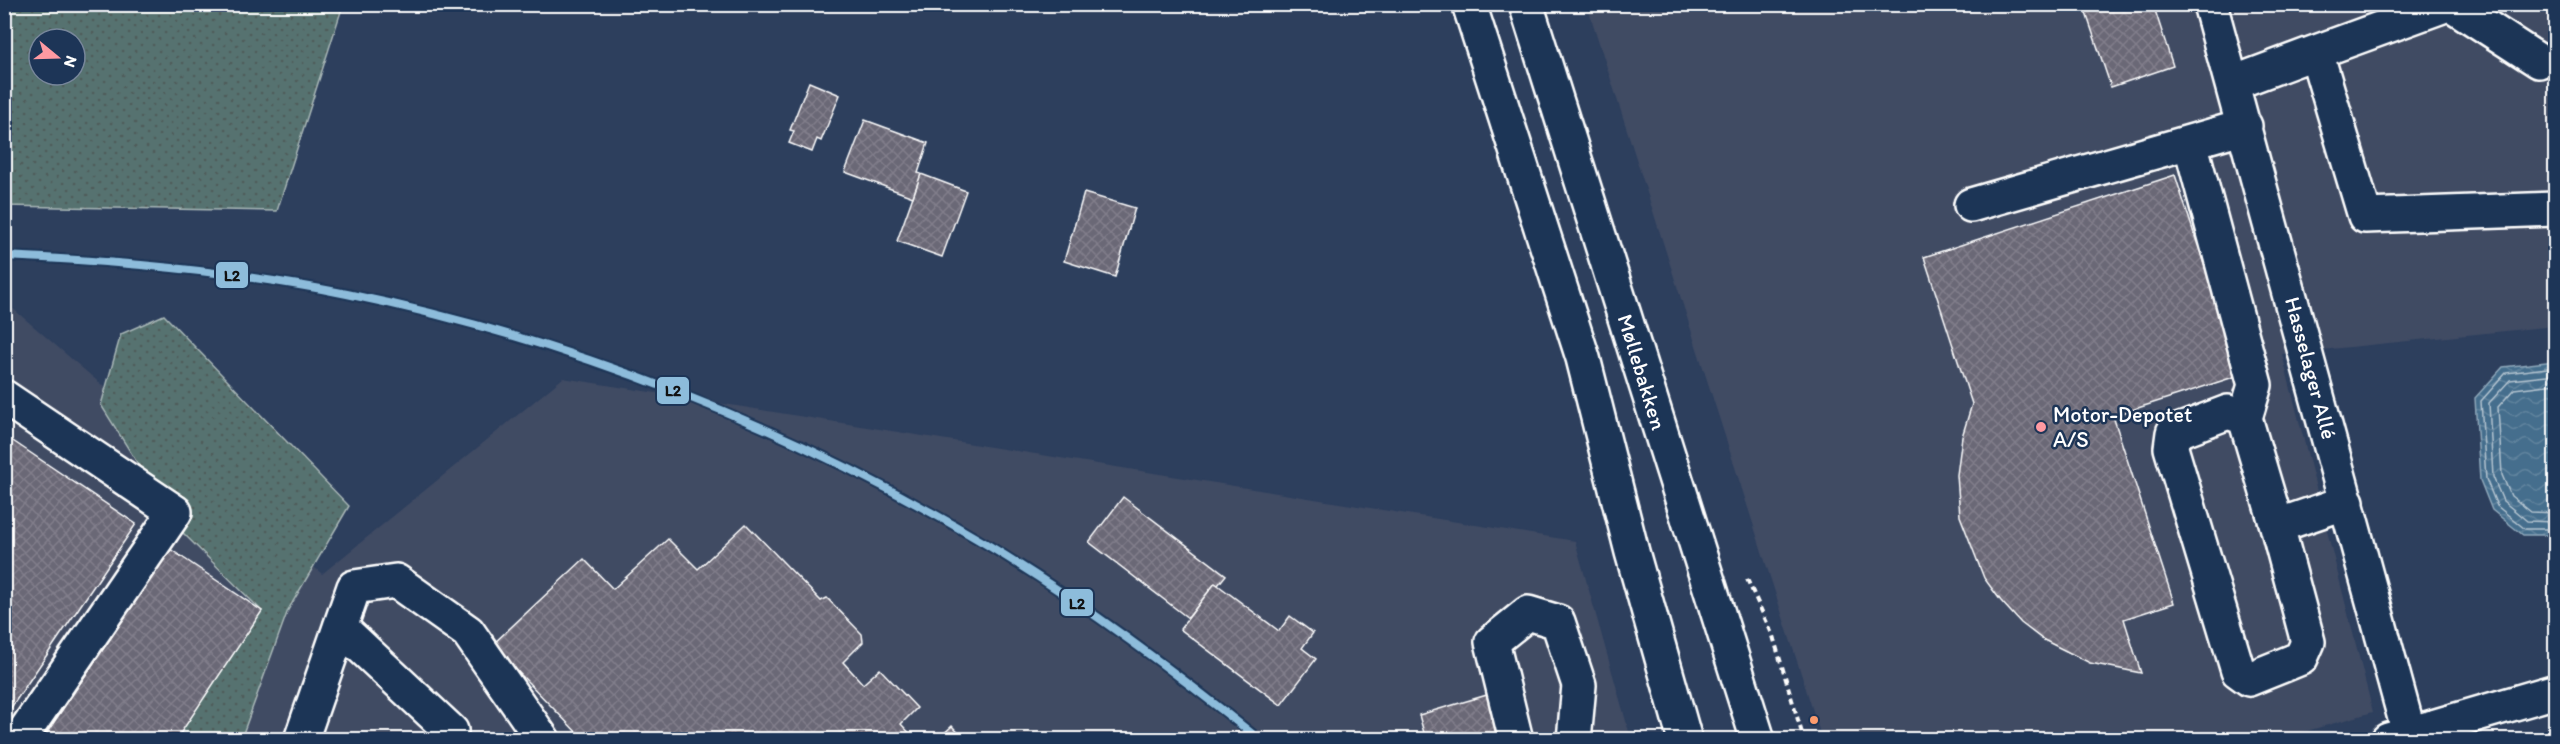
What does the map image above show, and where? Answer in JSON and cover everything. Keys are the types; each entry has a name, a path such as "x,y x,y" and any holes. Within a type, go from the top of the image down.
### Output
{"main road":[{"path":"1469,4 1583,358 1632,552 1685,740"},
{"name":"Møllebakken","path":"1527,4 1758,740"},
{"name":"Hasselager Allé","path":"2210,4 2347,502 2399,736 2556,691"},
{"path":"2233,83 2450,4 2539,61"},
{"path":"2316,52 2365,216 2556,209"},
{"path":"1971,205 2245,126"},
{"path":"2190,142 2255,385 2245,417 2308,642 2301,658 2249,679 2238,671 2171,448 2174,433 2228,412 2245,417"},
{"path":"4,397 175,512 19,740"},
{"path":"2277,526 2347,502"},
{"path":"301,740 354,587 396,581 468,632 543,740"},
{"path":"1516,740 1492,642 1528,613 1558,622 1579,685 1574,740"},
{"path":"340,627 451,732 449,740"}],"path":[{"path":"1786,679 1804,740"},
{"path":"2529,740 2556,731"}],"shaded area":[{"path":"1587,5 2555,5 2555,326 2282,354 2373,712 2279,739 1822,739"},
{"path":"4,301 322,574 563,378 1575,541 1631,739 5,739"}],"green space":[{"path":"5,4 343,5 277,211 5,206"},
{"path":"164,315 349,506 288,610 241,739 176,739 262,611 178,528 101,405 121,334"}],"water":[{"path":"2555,361 2555,535 2523,535 2492,510 2480,480 2475,398 2503,367"}],"building":[{"path":"2083,4 2153,4 2173,66 2111,87"},
{"path":"809,82 840,95 821,141 817,139 812,152 789,143 794,131 790,130"},
{"path":"865,120 928,143 913,197 845,172"},
{"path":"921,174 966,191 942,257 897,241"},
{"name":"Motor-Depotet A/S","path":"2175,175 2240,375 2113,416 2174,603 2124,619 2141,673 2090,663 2042,639 2021,623 1984,578 1960,516 1957,475 1962,437 1972,404 1924,257"},
{"path":"1084,193 1135,208 1115,277 1064,261"},
{"path":"4,435 136,524 4,718"},
{"path":"1123,497 1226,575 1218,585 1215,583 1188,618 1089,542"},
{"path":"746,524 821,601 827,598 862,634 863,642 843,662 863,684 880,669 917,708 901,724 916,740 584,740 492,645 584,559 613,589 668,539 698,569"},
{"path":"170,549 262,611 176,740 42,740"},
{"path":"1215,583 1279,631 1290,616 1313,633 1302,648 1316,659 1281,705 1180,629"},
{"path":"1487,695 1500,740 1426,740 1419,715"},
{"path":"952,726 965,740 942,740 940,737"}],"transit line":[{"name":"L2","path":"4,256 176,268 262,279 347,294 431,313 514,336 596,362 677,392 756,425 835,462 911,501 986,544 1057,589 1126,637 1260,740"}],"place":[{"name":"Motor-Depotet A/S","path":"2041,427"}]}
